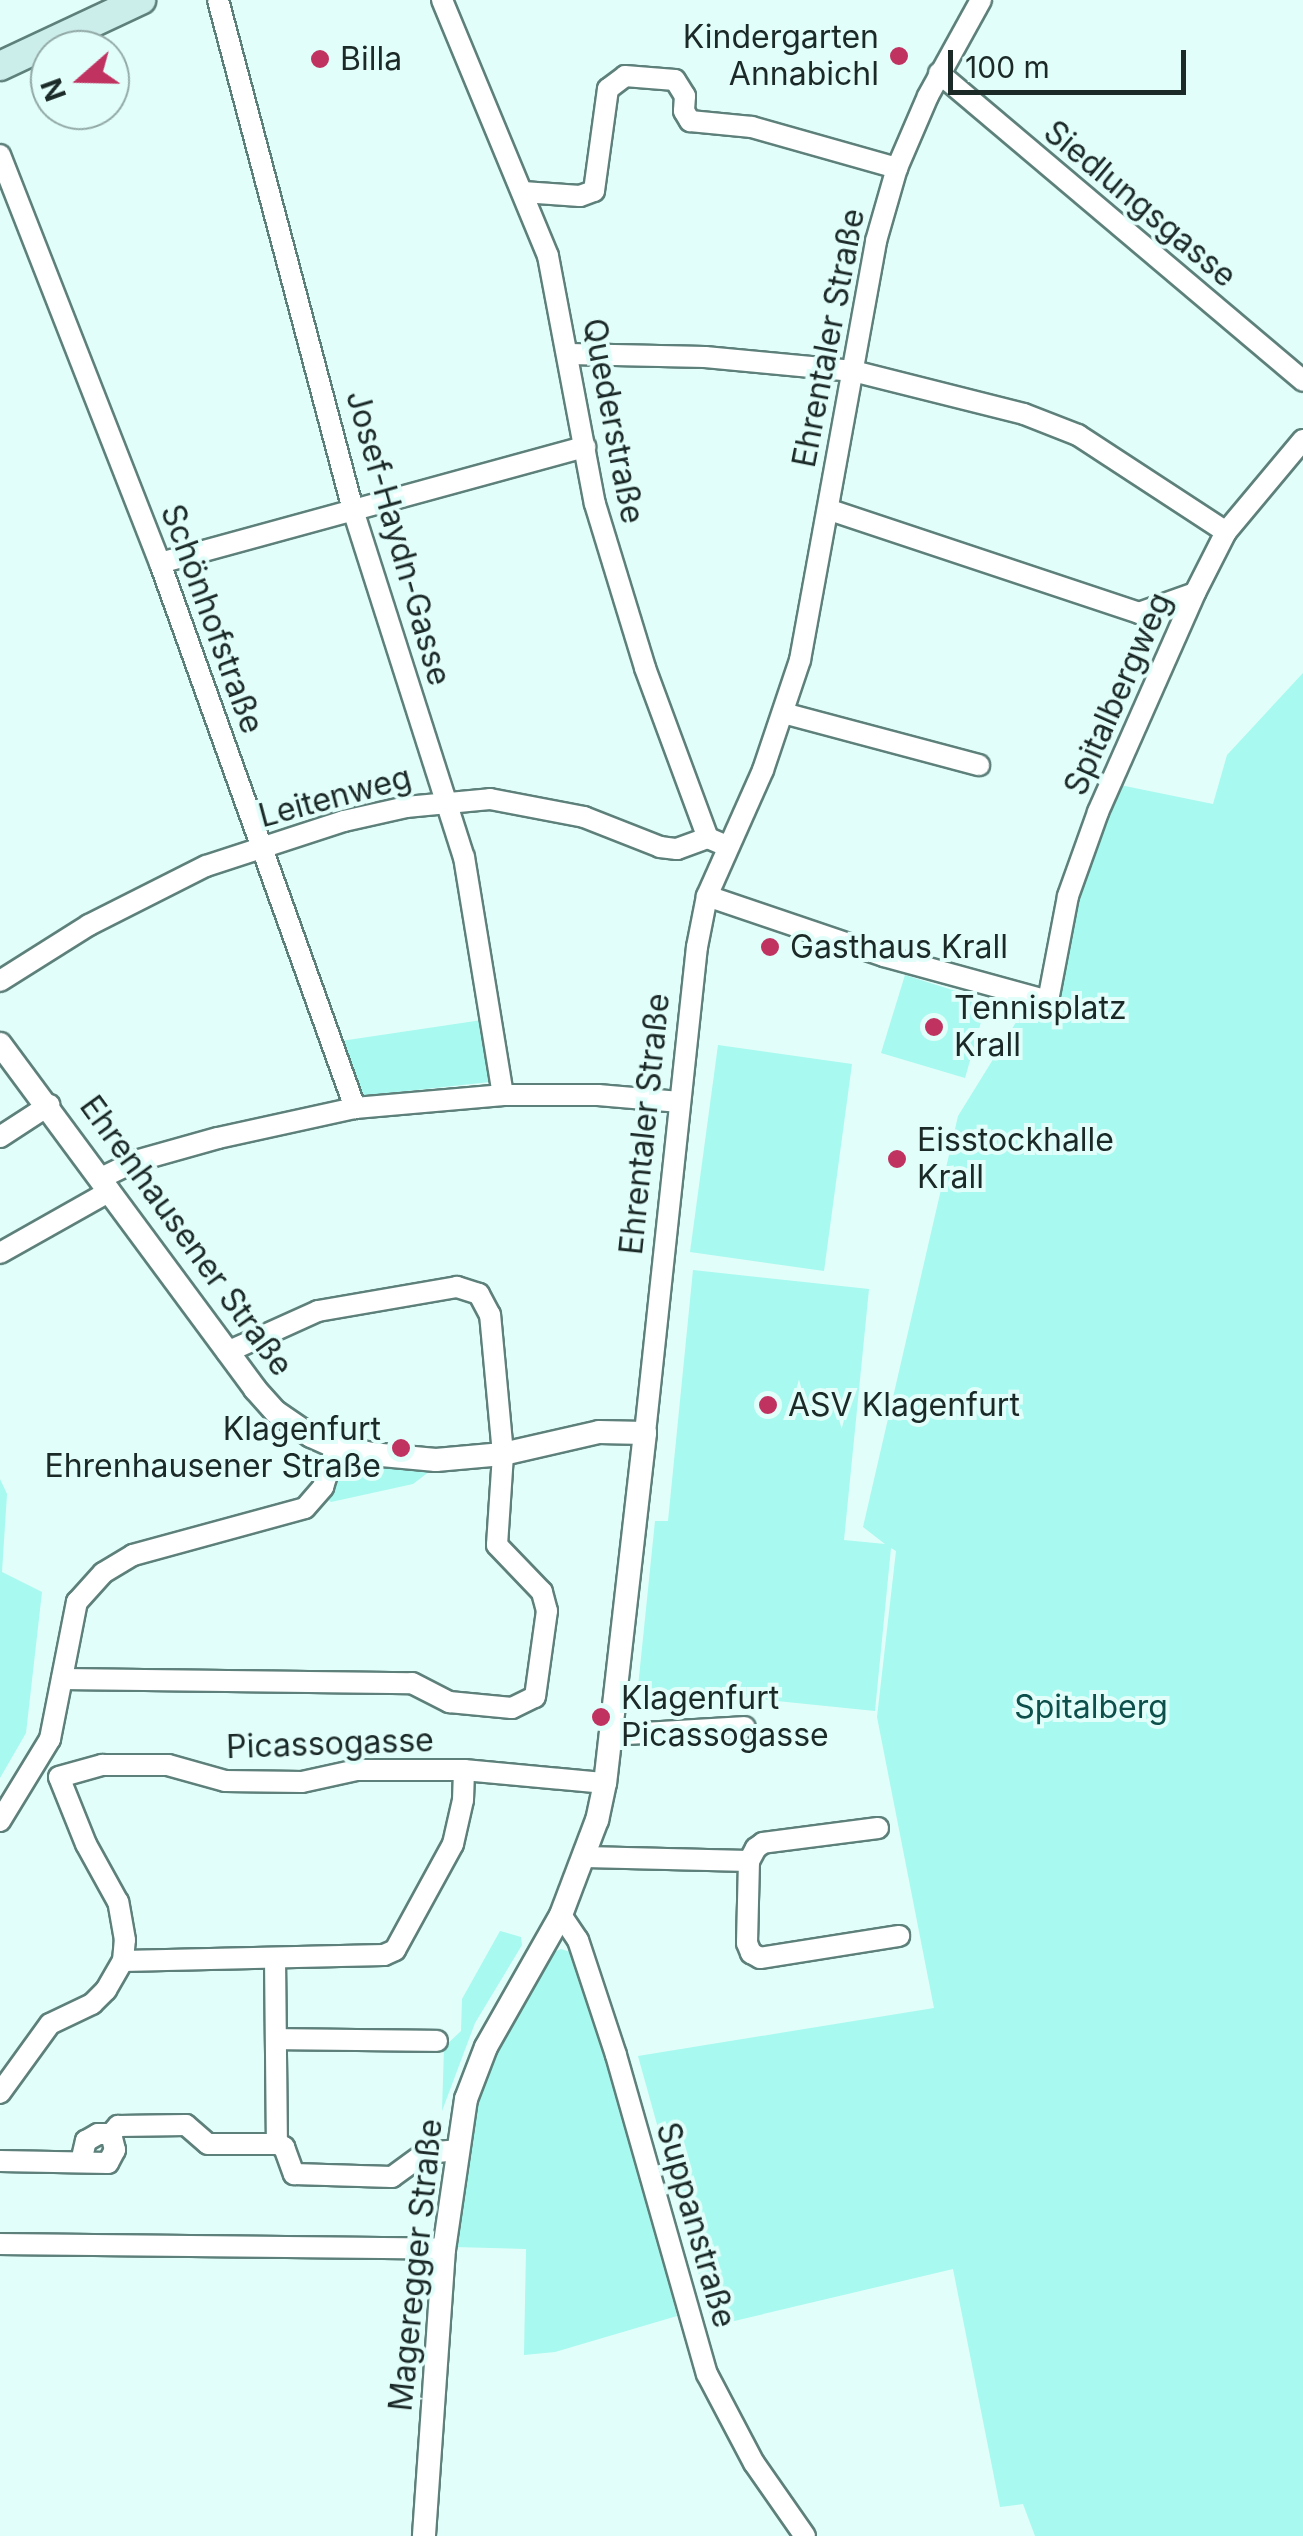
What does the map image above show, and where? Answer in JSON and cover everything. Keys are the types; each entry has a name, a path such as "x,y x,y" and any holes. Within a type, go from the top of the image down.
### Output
{"main road":[{"path":"0,66 141,0"}],"street":[{"name":"Josef-Haydn-Gasse","path":"218,0 353,510 464,857 503,1095"},
{"name":"Quederstraße","path":"442,0 548,256 585,447 618,586 717,842"},
{"name":"Ehrentaler Straße","path":"644,1433 680,1102 717,842 783,714 800,660 876,241 897,168 940,73 981,0"},
{"name":"Siedlungsgasse","path":"940,73 1303,380"},
{"path":"522,192 580,196 594,190 608,90 625,76 676,80 682,86 684,112 690,121 752,127 897,168"},
{"name":"Schönhofstraße","path":"0,155 160,563 355,1108"},
{"path":"569,354 705,357 853,371 1024,414 1078,435 1226,532"},
{"name":"Spitalbergweg","path":"707,896 917,967 1048,1002 1068,896 1098,812 1195,594 1226,532 1303,440"},
{"path":"160,563 585,447"},
{"path":"830,510 1139,613 1195,594"},
{"path":"783,714 978,766"},
{"name":"Leitenweg","path":"0,981 89,925 206,866 344,821 446,800 490,799 556,809 677,850 717,842"},
{"name":"Ehrenhausener Straße","path":"0,1044 227,1352 276,1412 336,1448"},
{"path":"0,1254 136,1161 218,1138 355,1108 503,1095 598,1095 680,1102"},
{"path":"0,1137 49,1106"},
{"path":"62,1680 412,1683 449,1702 512,1708 529,1704 540,1686 548,1611 542,1592 498,1545 503,1454 486,1303 470,1288 370,1299 318,1311 227,1352"},
{"path":"0,1820 39,1763 57,1717 77,1602 103,1573 133,1555 295,1513 323,1487 336,1448 436,1460 503,1454 599,1432 644,1433"},
{"name":"Mageregger Straße","path":"424,2536 444,2249 466,2099 480,2058 562,1915 585,1857 605,1783 644,1433"},
{"path":"611,1735 745,1726"},
{"path":"0,2093 50,2024 92,2004 106,1990 123,1961 125,1940 118,1902 86,1844 59,1777 39,1763"},
{"name":"Picassogasse","path":"59,1777 102,1765 168,1766 225,1781 302,1782 357,1770 464,1770 605,1783"},
{"path":"123,1961 384,1955 395,1950 453,1844 463,1800 464,1770"},
{"path":"878,1828 764,1843 749,1861 747,1943 751,1954 760,1958 899,1936"},
{"path":"585,1857 749,1861"},
{"name":"Suppanstraße","path":"562,1915 578,1940 616,2056 708,2374 744,2447 804,2536"},
{"path":"275,1958 277,2144"},
{"path":"277,2039 438,2041"},
{"path":"0,2161 108,2163 115,2150 111,2134 118,2126 186,2126 208,2144 277,2144 284,2147 294,2174 300,2177 392,2177 425,2152 457,2150"},
{"path":"0,2244 444,2249"}],"green space":[{"name":"Spitalberg","path":"1303,673 1303,2536 1035,2536 1023,2504 1000,2507 953,2269 713,2326 638,2056 934,2008 877,1717 896,1551 891,1548 875,1711 638,1687 655,1521 668,1521 693,1270 869,1289 844,1540 885,1544 863,1527 958,1116 1026,1006 1052,1011 1082,892 1120,785 1213,804 1227,755"},
{"name":"Tennisplatz Krall","path":"905,975 987,1001 965,1078 881,1053"},
{"path":"482,1020 490,1082 361,1096 341,1041"},
{"path":"718,1045 852,1064 824,1271 690,1252"},
{"path":"348,1460 430,1471 413,1484 331,1502 326,1498"},
{"path":"0,1479 7,1494 2,1572 42,1592 26,1733 0,1778"},
{"path":"500,1931 521,1937 522,1945 475,2023 442,2111 444,2047 461,2031 462,1999"},
{"path":"561,1949 570,1952 634,2149 677,2316 555,2352 524,2355 526,2249 454,2247 468,2134 482,2080 502,2036 552,1953"}],"place":[{"name":"Kindergarten Annabichl","path":"899,56"},
{"name":"Billa","path":"320,59"},
{"name":"Gasthaus Krall","path":"770,947"},
{"name":"Tennisplatz Krall","path":"934,1027"},
{"name":"Eisstockhalle Krall","path":"897,1159"},
{"name":"ASV Klagenfurt","path":"768,1405"},
{"name":"Klagenfurt Ehrenhausener Straße","path":"401,1448"},
{"name":"Klagenfurt Picassogasse","path":"601,1717"}]}
